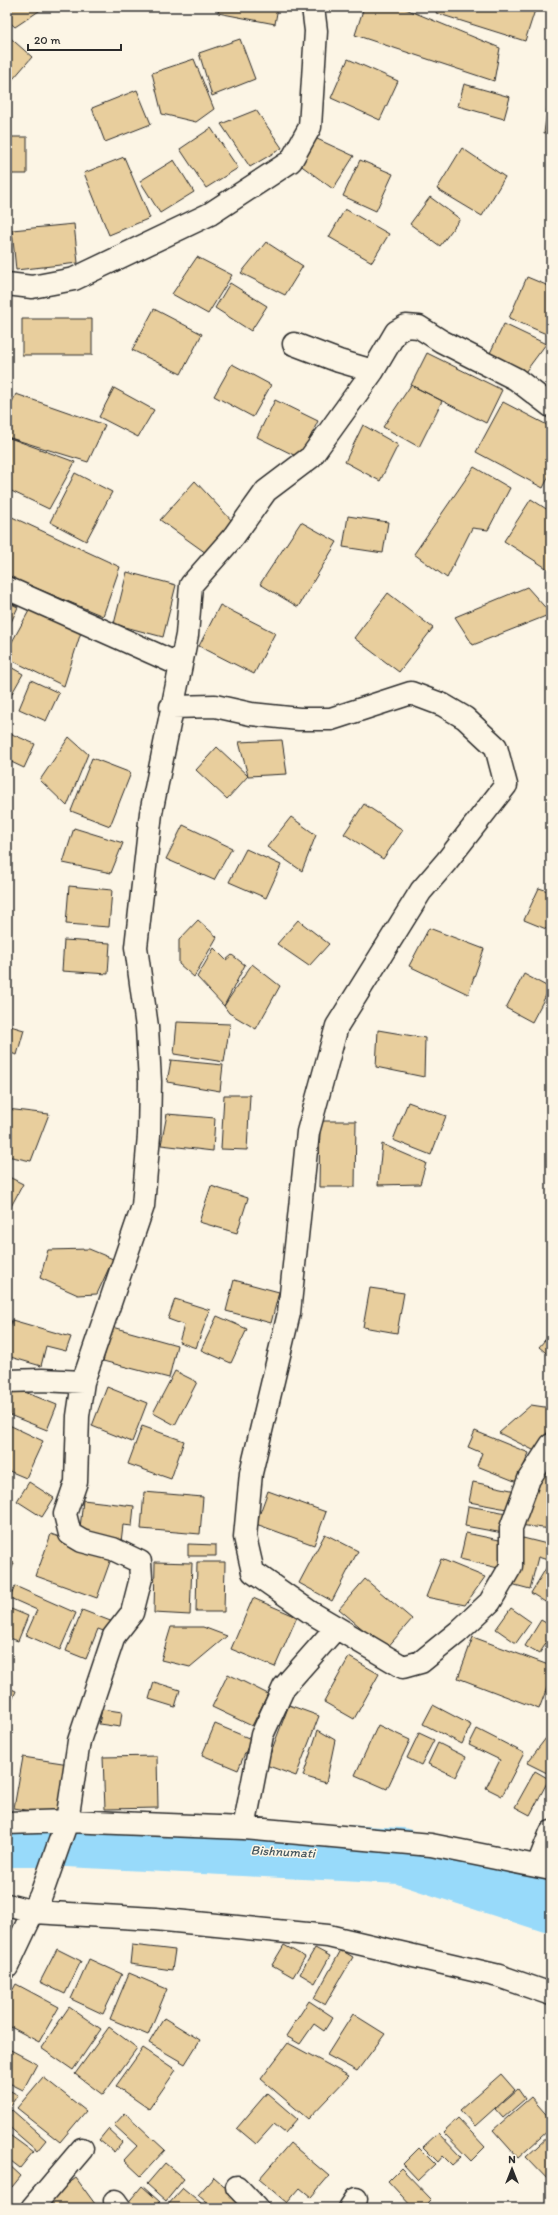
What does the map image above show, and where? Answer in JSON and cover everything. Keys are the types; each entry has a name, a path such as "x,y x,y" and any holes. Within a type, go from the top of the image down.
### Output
{"street":[{"path":"7,284 32,287 74,279 210,214 290,160 310,128 316,31 313,7"},
{"path":"7,1967 37,1904 65,1826 79,1741 114,1636 132,1613 141,1578 140,1562 113,1549 82,1541 70,1534 65,1514 76,1482 78,1416 83,1382 142,1206 149,1135 150,1082 147,1027 136,947 151,813 171,707 187,635 191,585 234,536 266,491 311,457 373,371 396,332 406,326 419,327 441,341 483,360 516,378 551,406"},
{"path":"294,344 339,362 373,371"},
{"path":"7,588 180,665"},
{"path":"171,707 215,706 250,714 299,719 330,720 411,693 443,705 465,718 496,747 506,785 446,862 421,891 337,1026 308,1132 289,1312 250,1473 245,1537 253,1572 310,1612 403,1667 421,1662 458,1632 490,1602 511,1566 511,1528 529,1479 551,1445"},
{"path":"7,1382 42,1380 83,1382"},
{"path":"244,1828 262,1735 284,1687 336,1628"},
{"path":"7,1823 65,1826 244,1828 431,1845 545,1867 551,1832"},
{"path":"7,1905 37,1904 155,1920 328,1936 499,1976 551,1994"},
{"path":"32,2208 82,2149"},
{"path":"237,2187 257,2208"}],"building":[{"path":"7,7 45,7 15,27 7,20"},
{"path":"219,7 278,7 275,24 218,13"},
{"path":"364,7 401,7 500,48 494,81 355,35"},
{"path":"438,7 536,7 525,41 436,13"},
{"path":"7,35 32,57 7,86"},
{"path":"240,39 255,79 212,96 199,53"},
{"path":"194,59 214,109 196,122 162,114 152,73"},
{"path":"348,59 398,81 380,120 331,98"},
{"path":"551,81 551,132 544,133"},
{"path":"464,84 510,97 504,119 458,106"},
{"path":"137,90 151,124 105,142 92,108"},
{"path":"256,110 282,148 250,167 221,124"},
{"path":"211,128 238,168 206,188 180,149"},
{"path":"7,137 27,137 27,174 7,174"},
{"path":"315,138 354,156 333,189 299,164"},
{"path":"462,148 505,177 482,216 437,189"},
{"path":"124,157 150,218 109,235 84,173"},
{"path":"174,160 194,192 160,213 140,181"},
{"path":"360,160 393,174 376,211 343,196"},
{"path":"430,197 460,219 440,246 410,224"},
{"path":"345,209 389,234 372,262 329,237"},
{"path":"74,224 78,263 16,270 12,230"},
{"path":"266,242 303,266 285,295 241,273"},
{"path":"197,257 232,275 208,314 172,294"},
{"path":"527,277 551,287 551,336 509,318"},
{"path":"230,283 267,306 251,331 215,308"},
{"path":"154,309 202,334 181,374 132,350"},
{"path":"22,319 92,319 92,355 22,355"},
{"path":"504,324 546,344 523,375 490,353"},
{"path":"427,353 502,390 486,423 411,385"},
{"path":"232,364 271,385 253,417 214,396"},
{"path":"411,385 442,401 419,447 383,427"},
{"path":"114,388 154,410 138,437 99,417"},
{"path":"16,394 105,425 88,462 7,437 7,412"},
{"path":"275,400 318,421 300,458 257,437"},
{"path":"503,402 551,427 551,472 543,488 476,452"},
{"path":"363,425 398,445 380,481 345,462"},
{"path":"7,437 75,462 49,509 7,489"},
{"path":"474,467 510,488 488,530 472,528 447,578 414,554"},
{"path":"75,473 112,492 86,541 50,522"},
{"path":"195,481 233,522 206,553 160,520"},
{"path":"531,499 551,512 551,571 504,541"},
{"path":"348,516 388,522 383,553 343,547"},
{"path":"12,517 120,567 103,616 7,576 7,531"},
{"path":"301,522 337,542 298,607 260,584"},
{"path":"127,572 176,585 163,637 114,624"},
{"path":"527,587 551,614 473,645 455,617"},
{"path":"388,593 433,628 399,672 354,638"},
{"path":"7,602 18,607 7,631"},
{"path":"220,605 275,633 254,674 199,646"},
{"path":"30,609 82,629 64,686 7,658 7,651"},
{"path":"7,665 23,674 7,702"},
{"path":"31,680 59,693 46,721 19,709"},
{"path":"7,732 35,744 24,768 7,760"},
{"path":"69,737 88,754 67,806 40,780"},
{"path":"282,740 287,774 248,776 239,742"},
{"path":"217,747 248,776 227,799 196,770"},
{"path":"92,758 131,773 110,826 71,811"},
{"path":"364,804 403,830 383,859 344,834"},
{"path":"291,817 316,835 302,871 267,847"},
{"path":"183,825 232,848 214,880 166,859"},
{"path":"74,828 123,843 111,873 63,863"},
{"path":"246,849 281,865 266,898 229,882"},
{"path":"69,886 112,890 109,927 66,924"},
{"path":"539,888 551,892 551,931 524,920"},
{"path":"198,920 217,937 194,977 179,964 179,940"},
{"path":"298,920 329,944 309,966 277,944"},
{"path":"429,928 484,949 468,994 409,966"},
{"path":"64,940 110,943 108,974 62,971"},
{"path":"214,948 226,960 232,955 245,965 224,1006 197,977"},
{"path":"252,964 280,986 256,1029 229,1013 224,1006"},
{"path":"524,974 550,988 532,1022 506,1008"},
{"path":"177,1022 230,1024 224,1062 174,1054"},
{"path":"7,1025 24,1030 17,1055 7,1052"},
{"path":"378,1030 425,1038 424,1077 376,1067"},
{"path":"171,1060 223,1065 220,1091 167,1082"},
{"path":"224,1095 250,1095 247,1150 221,1149"},
{"path":"408,1102 446,1116 431,1155 393,1140"},
{"path":"7,1109 49,1114 31,1161 7,1156"},
{"path":"167,1114 215,1118 213,1151 161,1145"},
{"path":"320,1121 356,1121 355,1187 319,1187"},
{"path":"382,1144 426,1163 420,1184 378,1185"},
{"path":"7,1176 23,1184 7,1214"},
{"path":"211,1186 248,1198 237,1233 199,1222"},
{"path":"89,1249 113,1259 97,1294 78,1295 40,1278 48,1250"},
{"path":"234,1280 279,1292 271,1323 226,1311"},
{"path":"370,1288 404,1293 397,1333 363,1327"},
{"path":"175,1299 210,1310 196,1348 179,1342 184,1325 168,1319"},
{"path":"217,1316 247,1329 231,1363 201,1350"},
{"path":"12,1320 71,1337 66,1351 46,1346 41,1366 7,1356 7,1336"},
{"path":"112,1327 177,1345 169,1378 103,1361"},
{"path":"551,1333 551,1357 539,1347"},
{"path":"175,1371 197,1382 175,1425 153,1413"},
{"path":"10,1386 57,1405 47,1430 7,1414 7,1394"},
{"path":"107,1387 147,1403 132,1442 92,1426"},
{"path":"531,1405 551,1408 551,1425 537,1452 499,1433"},
{"path":"7,1424 43,1441 26,1478 7,1470"},
{"path":"142,1426 184,1441 171,1479 128,1464"},
{"path":"475,1431 529,1453 517,1482 477,1466 482,1453 468,1447"},
{"path":"551,1461 551,1529 519,1525"},
{"path":"29,1482 54,1498 42,1517 17,1501"},
{"path":"473,1482 516,1491 512,1510 469,1502"},
{"path":"268,1491 326,1512 314,1545 256,1524"},
{"path":"144,1492 203,1497 200,1534 141,1529"},
{"path":"83,1500 134,1506 132,1526 123,1525 121,1542 79,1538"},
{"path":"468,1506 507,1513 503,1533 465,1526"},
{"path":"466,1533 504,1541 498,1568 460,1559"},
{"path":"51,1534 112,1556 97,1598 36,1576"},
{"path":"325,1534 358,1551 332,1601 299,1583"},
{"path":"523,1538 551,1545 551,1561 538,1557 530,1589 511,1584"},
{"path":"188,1544 216,1545 216,1556 188,1556"},
{"path":"441,1559 485,1577 465,1605 426,1597"},
{"path":"7,1560 14,1563 7,1582"},
{"path":"155,1562 192,1563 190,1615 154,1613"},
{"path":"197,1562 225,1562 224,1612 196,1612"},
{"path":"548,1565 551,1566 550,1605 531,1593"},
{"path":"365,1579 412,1619 386,1649 339,1609"},
{"path":"15,1586 76,1613 60,1650 26,1635 37,1610 10,1598"},
{"path":"253,1598 297,1617 275,1667 231,1649"},
{"path":"511,1608 531,1622 516,1643 496,1629"},
{"path":"11,1609 28,1616 18,1641 7,1637 7,1618"},
{"path":"82,1610 113,1622 109,1633 98,1629 86,1659 66,1651"},
{"path":"541,1620 551,1626 551,1636 539,1654 525,1646"},
{"path":"171,1627 203,1627 227,1636 190,1667 161,1660"},
{"path":"473,1637 551,1666 551,1677 539,1709 458,1678"},
{"path":"349,1657 379,1674 354,1719 324,1702"},
{"path":"228,1674 268,1694 252,1726 212,1707"},
{"path":"154,1682 180,1690 175,1707 149,1699"},
{"path":"7,1687 16,1691 7,1712"},
{"path":"289,1705 319,1716 296,1776 266,1765"},
{"path":"433,1705 471,1725 462,1744 423,1724"},
{"path":"102,1709 122,1712 120,1727 99,1724"},
{"path":"215,1724 251,1739 238,1770 202,1755"},
{"path":"378,1725 410,1740 387,1789 355,1775"},
{"path":"477,1729 524,1753 502,1796 486,1788 500,1760 469,1745"},
{"path":"318,1730 335,1740 326,1783 303,1776"},
{"path":"419,1733 434,1740 421,1765 407,1758"},
{"path":"546,1738 551,1741 551,1775 527,1763"},
{"path":"438,1743 466,1757 456,1777 428,1764"},
{"path":"157,1756 158,1808 105,1809 103,1757"},
{"path":"23,1757 69,1764 61,1816 14,1808"},
{"path":"535,1771 549,1779 530,1815 515,1807"},
{"path":"132,1945 175,1950 172,1970 130,1964"},
{"path":"284,1945 305,1957 293,1977 272,1965"},
{"path":"315,1948 330,1956 315,1983 300,1974"},
{"path":"57,1949 81,1961 65,1994 40,1982"},
{"path":"341,1950 353,1957 325,2005 314,1999"},
{"path":"89,1959 122,1974 103,2014 71,1999"},
{"path":"129,1973 167,1989 148,2035 110,2019"},
{"path":"16,1984 59,2007 39,2042 7,2025 7,2000"},
{"path":"309,2001 333,2017 324,2031 314,2024 300,2044 286,2036"},
{"path":"69,2007 101,2029 73,2070 41,2048"},
{"path":"353,2014 385,2034 357,2071 327,2055"},
{"path":"164,2018 200,2040 185,2064 149,2043"},
{"path":"109,2027 137,2048 103,2095 75,2074"},
{"path":"288,2043 349,2076 308,2119 261,2079"},
{"path":"7,2048 37,2064 23,2090 7,2082"},
{"path":"143,2048 176,2070 149,2109 116,2086"},
{"path":"501,2074 515,2090 475,2126 460,2110"},
{"path":"43,2077 86,2111 60,2142 17,2108"},
{"path":"7,2089 18,2095 7,2110"},
{"path":"518,2089 525,2099 503,2118 495,2109"},
{"path":"267,2093 297,2119 285,2133 274,2124 256,2144 237,2128"},
{"path":"531,2097 551,2120 551,2128 518,2158 493,2130"},
{"path":"12,2110 46,2140 37,2151 7,2125 7,2115"},
{"path":"125,2113 165,2150 141,2176 124,2160 137,2146 114,2125"},
{"path":"458,2118 485,2147 471,2161 443,2132"},
{"path":"108,2129 122,2142 114,2152 99,2140"},
{"path":"7,2133 33,2152 20,2168 7,2158"},
{"path":"438,2133 461,2157 452,2165 443,2156 438,2162 423,2147"},
{"path":"551,2134 551,2183 526,2157"},
{"path":"290,2143 329,2176 311,2197 300,2188 287,2203 259,2179"},
{"path":"419,2148 435,2164 418,2180 403,2164"},
{"path":"7,2163 21,2176 12,2187 7,2182"},
{"path":"165,2163 184,2179 166,2201 147,2184"},
{"path":"401,2168 431,2199 422,2208 413,2208 388,2181"},
{"path":"214,2177 245,2204 241,2208 213,2208 198,2195"},
{"path":"76,2178 98,2208 50,2208 45,2201"},
{"path":"142,2186 160,2202 155,2208 129,2208 126,2205"},
{"path":"183,2188 201,2203 197,2208 166,2207"}],"waterway":[{"name":"Bishnumati","path":"7,1839 68,1839 401,1856 551,1905"}]}
